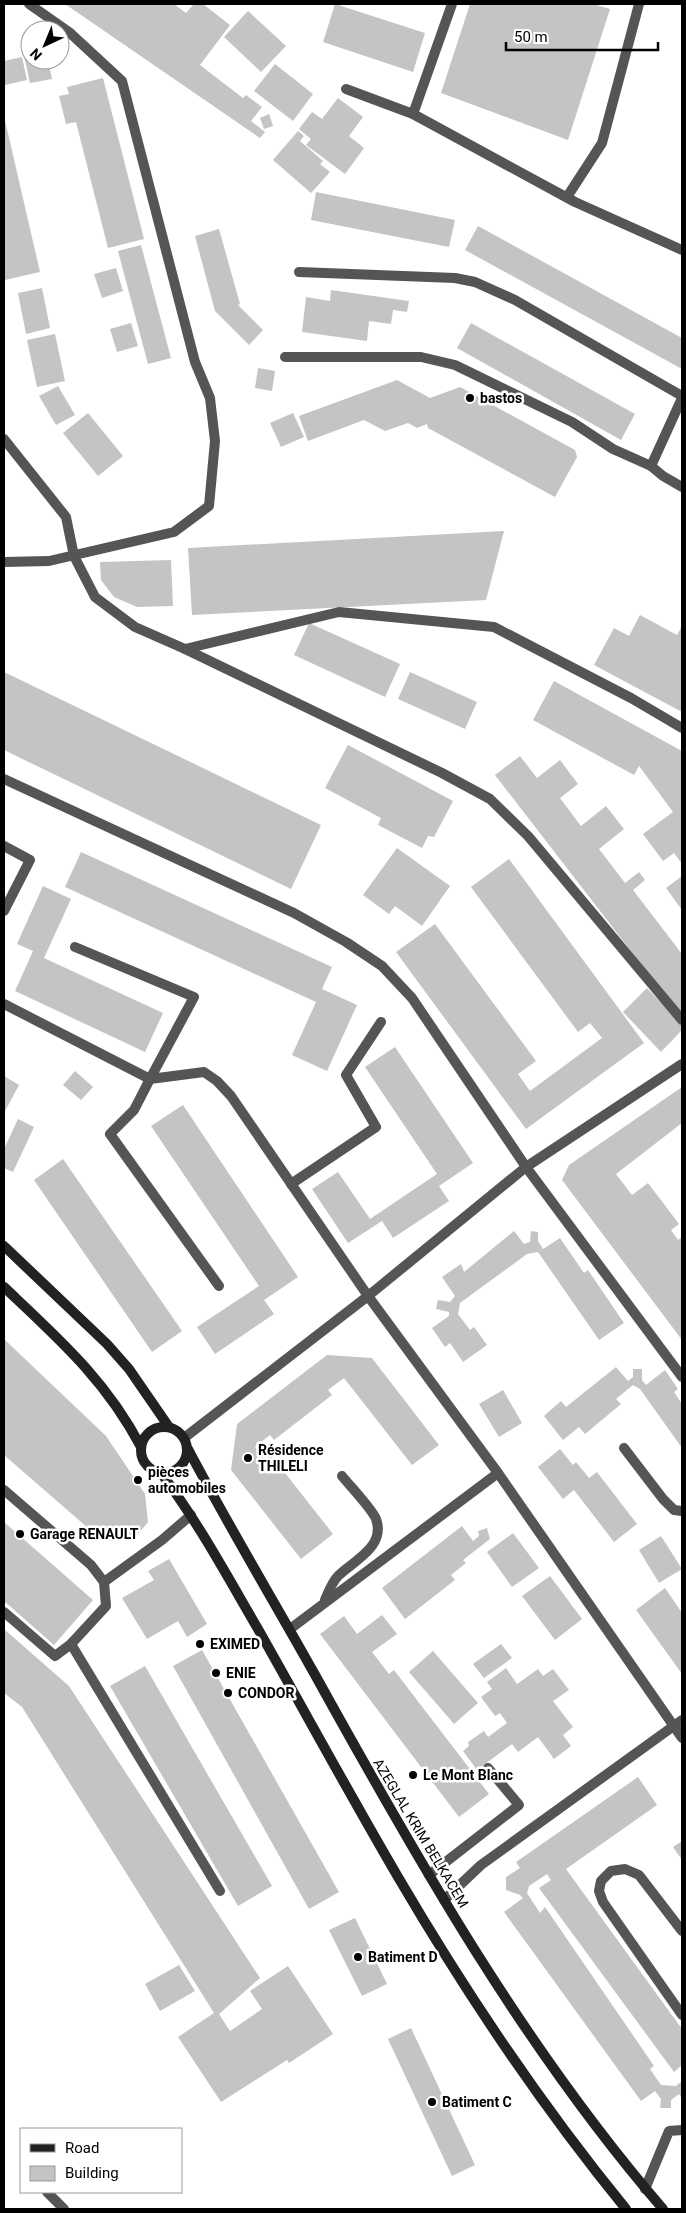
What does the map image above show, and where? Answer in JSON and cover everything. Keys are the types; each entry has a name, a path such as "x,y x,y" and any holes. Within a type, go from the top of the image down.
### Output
{"main road":[{"path":"4,1246 107,1344 129,1369 168,1427"},
{"path":"4,1287 82,1362 106,1391 141,1447 143,1459 150,1468 161,1473 169,1473 183,1464 188,1449 184,1438 177,1431 168,1427 154,1429 143,1440 141,1447"},
{"name":"AZEGLAL KRIM BELKACEM","path":"188,1449 400,1828 444,1900 484,1964 556,2070 645,2189 663,2209"},
{"path":"161,1473 191,1515 398,1877 456,1971 512,2059 581,2154 626,2209"}],"street":[{"path":"4,562 49,561 174,532 209,506 215,441 210,398 195,362 122,81 68,32 29,4"},
{"path":"413,114 452,4"},
{"path":"567,197 602,143 638,4"},
{"path":"346,89 413,114 567,197 682,250"},
{"path":"299,272 455,278 475,282 515,300 682,397 651,466"},
{"path":"286,357 421,357 456,365 572,422 613,449 651,466 663,476 682,487"},
{"path":"4,439 66,517 74,556 95,597 135,628 185,649 442,773 490,799 528,836 682,1020"},
{"path":"185,649 339,612 494,627 631,698 682,728"},
{"path":"4,779 294,913 346,942 382,966 412,998 526,1167 682,1377"},
{"path":"4,846 30,860 4,911"},
{"path":"76,947 194,997 134,1110 110,1134 219,1286"},
{"path":"4,1004 150,1080 204,1072 217,1081 231,1096 368,1296 678,1722 682,1738"},
{"path":"291,1184 376,1127 346,1075 382,1022"},
{"path":"184,1438 368,1296 526,1167 682,1064"},
{"path":"624,1448 663,1499 674,1510 682,1511"},
{"path":"290,1629 498,1473"},
{"path":"323,1603 336,1578 365,1556 377,1531 376,1519 342,1476"},
{"path":"4,1490 92,1565 104,1582 106,1606 71,1644 55,1656 4,1612"},
{"path":"104,1582 162,1540 191,1515"},
{"path":"71,1644 220,1891"},
{"path":"444,1900 481,1865 678,1722"},
{"path":"429,1875 519,1804 488,1768"},
{"path":"682,1931 639,1875 625,1869 611,1871 601,1881 599,1891 603,1902 682,2015"},
{"path":"645,2189 669,2131 682,2130"},
{"path":"48,2193 64,2209"}],"building":[{"path":"65,4 174,4 186,13 194,4 203,4 230,25 200,65 243,98 246,95 262,107 251,121 265,132 260,138"},
{"path":"335,4 425,33 413,72 323,42"},
{"path":"470,4 593,4 610,9 568,140 441,93"},
{"path":"248,11 286,46 261,72 224,37"},
{"path":"20,57 20,70 25,70 27,80 5,85 4,61"},
{"path":"275,64 313,94 293,121 254,91"},
{"path":"27,70 50,70 52,79 30,83"},
{"path":"103,78 144,239 108,248 76,122 66,124 59,96 69,94 67,87"},
{"path":"338,98 363,117 349,136 364,148 345,174 306,145 311,139 299,129 312,112 322,119"},
{"path":"269,114 273,126 264,129 260,118"},
{"path":"4,116 40,272 5,280 4,275"},
{"path":"298,131 304,136 300,141 323,161 320,164 330,172 311,193 273,160"},
{"path":"316,192 455,220 449,247 311,220"},
{"path":"478,226 682,338 682,369 465,250"},
{"path":"219,229 240,304 238,305 263,330 249,345 215,311 195,236"},
{"path":"141,245 171,358 148,364 118,251"},
{"path":"116,268 123,291 102,298 94,274"},
{"path":"42,288 50,328 26,334 18,293"},
{"path":"331,290 409,301 407,312 393,310 391,324 369,321 367,341 302,332 306,297 330,301"},
{"path":"131,323 138,346 117,352 110,329"},
{"path":"471,323 635,414 621,440 457,348"},
{"path":"55,334 65,381 37,387 27,340"},
{"path":"258,368 275,371 272,391 255,388"},
{"path":"397,380 430,398 460,387 575,450 577,457 555,497 428,428 427,424 417,428 408,423 385,431 364,420 308,441 299,416"},
{"path":"58,386 75,415 56,425 39,396"},
{"path":"88,413 123,456 98,476 63,433"},
{"path":"293,413 304,437 281,447 270,423"},
{"path":"504,531 486,600 192,615 188,548"},
{"path":"171,560 173,606 137,607 114,597 101,580 100,562"},
{"path":"640,615 677,635 682,626 682,712 594,665 614,628 629,636"},
{"path":"309,623 400,664 385,697 294,655"},
{"path":"4,672 321,825 291,889 4,750"},
{"path":"410,672 477,702 465,729 398,699"},
{"path":"554,681 682,751 682,864 674,853 663,861 643,834 673,812 639,766 634,775 533,720"},
{"path":"348,745 453,801 434,837 428,836 422,848 378,825 381,818 325,788"},
{"path":"520,756 537,778 560,760 578,784 560,798 581,826 606,806 624,829 599,849 625,883 639,872 645,880 633,890 682,954 682,1012 678,1012 495,775"},
{"path":"397,848 450,886 422,926 395,906 389,914 363,895"},
{"path":"81,852 332,967 322,989 357,1005 327,1071 292,1055 316,1002 65,887"},
{"path":"509,859 644,1043 526,1129 396,952 435,924 536,1061 518,1074 530,1091 602,1038 590,1023 578,1032 471,887"},
{"path":"682,876 682,910 666,888"},
{"path":"43,886 71,899 44,958 163,1013 145,1052 15,991 33,951 17,944"},
{"path":"647,988 682,1025 682,1030 661,1052 623,1012"},
{"path":"395,1047 473,1163 439,1186 449,1201 393,1238 382,1221 348,1243 312,1189 338,1172 370,1219 437,1174 365,1067"},
{"path":"75,1071 93,1087 81,1100 63,1085"},
{"path":"4,1076 19,1085 4,1113"},
{"path":"682,1087 682,1123 616,1174 632,1195 648,1183 679,1224 671,1230 678,1240 682,1237 682,1340 562,1180 569,1165"},
{"path":"183,1105 298,1277 264,1300 274,1314 215,1354 197,1327 259,1286 151,1126"},
{"path":"18,1119 34,1127 13,1172 4,1168 4,1149"},
{"path":"63,1159 182,1331 152,1352 34,1180"},
{"path":"514,1231 524,1244 530,1242 531,1231 538,1232 538,1241 543,1249 560,1238 584,1273 588,1270 624,1323 599,1340 538,1252 527,1254 460,1303 458,1314 470,1330 474,1327 487,1345 463,1362 450,1343 445,1347 432,1328 449,1316 449,1312 436,1309 438,1300 450,1302 455,1296 442,1277 461,1264 464,1272"},
{"path":"4,1339 106,1436 145,1494 148,1522 133,1540 103,1541 4,1455"},
{"name":"Résidence THILELI","path":"327,1355 372,1358 439,1445 412,1465 344,1378 328,1390 332,1395 274,1440 270,1435 255,1447 265,1460 271,1455 333,1534 301,1559 231,1470 237,1424"},
{"path":"616,1367 628,1381 633,1377 633,1369 642,1369 642,1380 646,1385 665,1370 678,1389 674,1392 682,1404 682,1448 640,1389 633,1385 616,1399 621,1404 585,1434 579,1427 563,1440 544,1416 561,1401 566,1407"},
{"path":"503,1390 522,1423 499,1437 479,1404"},
{"path":"560,1449 573,1465 576,1462 589,1478 597,1472 637,1524 614,1542 574,1490 563,1499 538,1467"},
{"path":"4,1522 93,1600 54,1645 4,1601"},
{"path":"462,1526 473,1541 479,1536 478,1531 487,1528 490,1539 463,1560 466,1563 451,1575 455,1580 405,1619 382,1588"},
{"path":"513,1533 539,1568 512,1587 487,1552"},
{"path":"661,1536 682,1569 659,1583 639,1550"},
{"path":"169,1559 207,1624 187,1637 178,1621 147,1639 122,1598 154,1580 148,1571"},
{"path":"550,1576 582,1619 555,1640 522,1596"},
{"path":"665,1588 682,1613 682,1674 636,1610"},
{"path":"382,1615 397,1634 372,1652 389,1674 394,1670 489,1794 459,1817 320,1634 344,1616 357,1634"},
{"path":"4,1629 69,1686 260,1978 219,2014 230,2031 262,2009 250,1991 288,1966 333,2034 289,2063 287,2060 221,2102 178,2037 214,2013 22,1707 4,1693"},
{"path":"501,1644 512,1658 484,1678 473,1664"},
{"path":"202,1650 339,1892 309,1909 173,1666"},
{"path":"433,1651 478,1703 454,1724 409,1672"},
{"path":"145,1666 272,1886 238,1906 110,1686"},
{"path":"506,1668 517,1684 538,1669 543,1676 553,1669 569,1690 553,1701 573,1727 563,1735 571,1746 554,1759 538,1737 518,1752 512,1744 477,1770 463,1751 469,1746 468,1742 484,1731 488,1737 507,1723 500,1713 495,1716 481,1697 492,1689 487,1682"},
{"path":"638,1777 657,1805 566,1869 682,2029 682,2065 674,2072 539,1888 551,1880 547,1874 529,1886 527,1893 540,1913 545,1907 654,2066 650,2069 661,2085 676,2086 682,2081 682,2099 679,2094 671,2100 671,2108 660,2108 661,2099 655,2091 641,2101 504,1912 523,1898 506,1890 506,1877 520,1868 516,1862"},
{"path":"682,1841 682,1860 673,1847"},
{"name":"Batiment D","path":"355,1918 387,1984 362,1996 329,1930"},
{"path":"179,1965 195,1991 160,2011 145,1984"},
{"name":"Batiment C","path":"411,2028 475,2165 452,2176 388,2039"}],"place":[{"name":"bastos","path":"470,398"},
{"name":"Résidence THILELI","path":"248,1458"},
{"name":"pièces automobiles","path":"138,1480"},
{"name":"Garage RENAULT","path":"20,1534"},
{"name":"EXIMED","path":"200,1644"},
{"name":"ENIE","path":"216,1673"},
{"name":"CONDOR","path":"228,1693"},
{"name":"Le Mont Blanc","path":"413,1775"},
{"name":"Batiment D","path":"358,1957"},
{"name":"Batiment C","path":"432,2102"}]}
